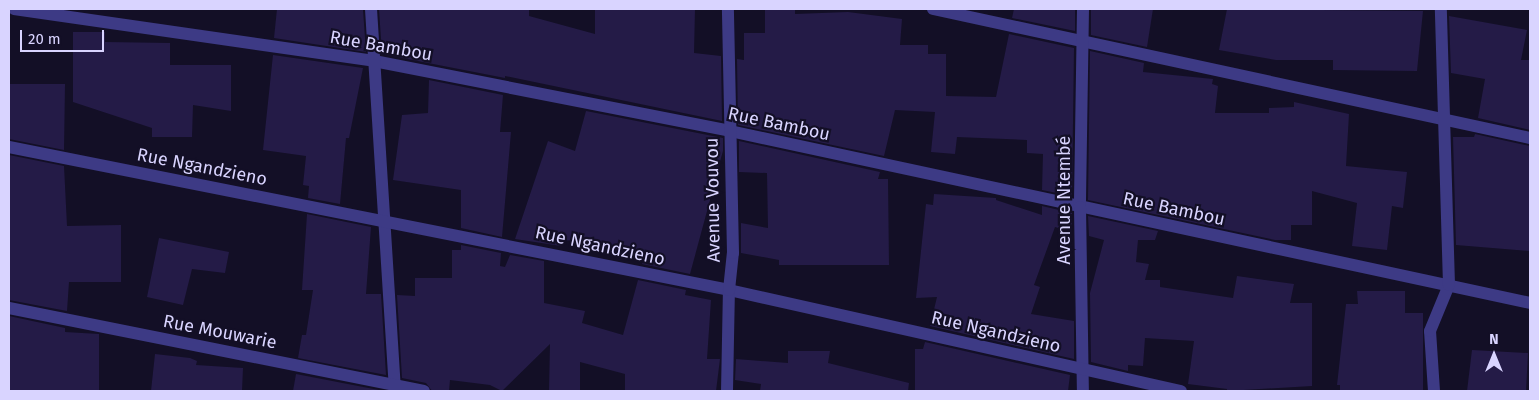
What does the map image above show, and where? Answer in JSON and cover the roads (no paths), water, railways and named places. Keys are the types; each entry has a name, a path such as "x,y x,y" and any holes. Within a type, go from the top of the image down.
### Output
{"street":[{"name":"Rue Bambou","path":"14,9 374,61 730,131 1530,303"},
{"path":"371,9 395,388"},
{"name":"Avenue Vouvou","path":"728,9 733,253 729,290 728,391"},
{"path":"933,9 1082,43 1446,118 1530,138"},
{"name":"Avenue Ntembé","path":"1083,9 1080,207 1083,391"},
{"path":"1434,391 1430,331 1450,285 1441,9"},
{"name":"Rue Ngandzieno","path":"9,147 385,220 729,290 1181,391"},
{"name":"Rue Mouwarie","path":"9,308 395,388 424,391"}]}
